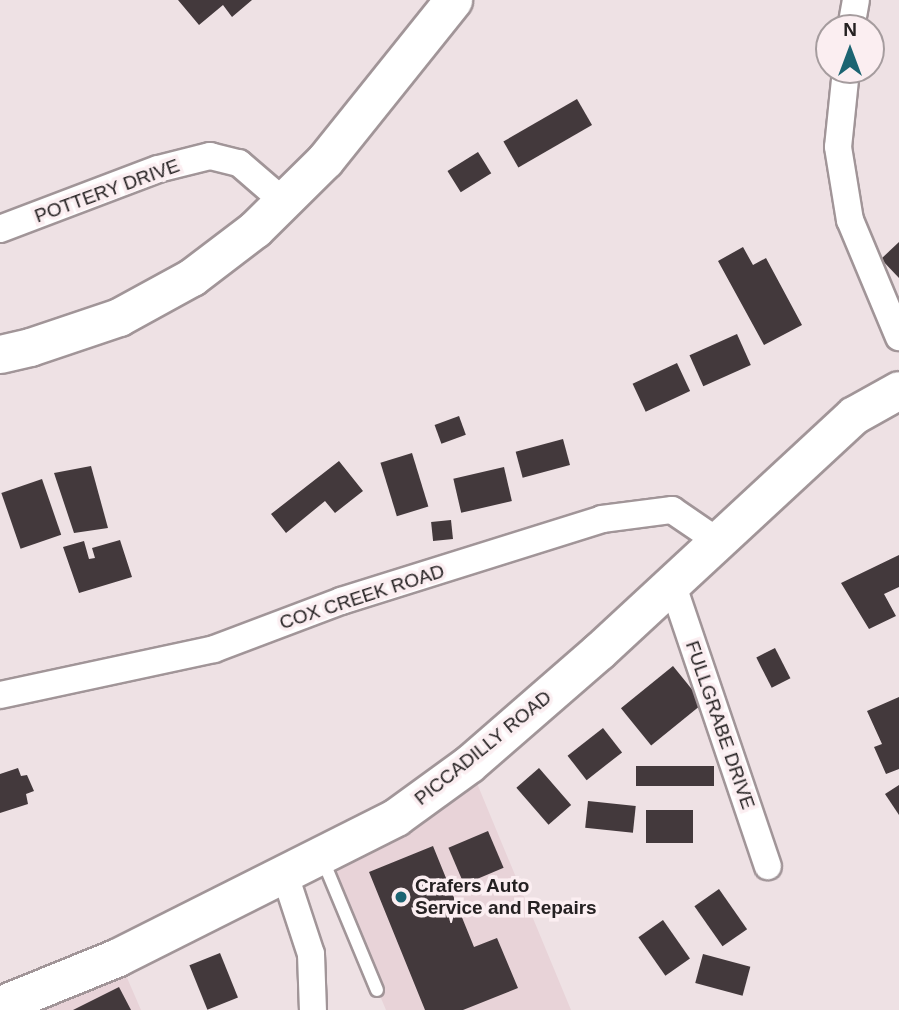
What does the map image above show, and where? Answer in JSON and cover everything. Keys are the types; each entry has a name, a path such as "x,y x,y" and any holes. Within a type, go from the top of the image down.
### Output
{"main road":[{"path":"0,354 30,347 119,317 180,284 255,229 325,160 453,0"},
{"name":"PICCADILLY ROAD","path":"22,1000 118,957 396,817 469,764 599,652 716,540 854,415 899,390"}],"street":[{"path":"845,84 838,147 850,220 899,337"},
{"name":"POTTERY DRIVE","path":"0,229 158,169 210,156 239,163 284,201"},
{"name":"COX CREEK ROAD","path":"0,695 214,649 341,601 602,519 672,510 716,540"},
{"name":"FULLGRABE DRIVE","path":"672,583 768,866"},
{"path":"285,875 311,954 313,1010"}],"lane":[{"path":"321,856 377,990"}],"shaded area":[{"path":"469,764 571,1010 386,1010 321,856"},
{"path":"118,957 141,1010 0,1010"}],"building":[{"path":"178,0 252,0 232,17 223,5 199,25"},
{"path":"577,99 592,125 518,167 503,142"},
{"path":"478,152 491,173 461,192 447,171"},
{"path":"899,242 899,278 881,259"},
{"path":"743,247 753,265 766,258 802,325 764,345 718,261"},
{"path":"737,334 751,365 703,386 689,355"},
{"path":"677,363 690,391 646,412 633,384"},
{"path":"459,416 466,435 441,444 435,425"},
{"path":"563,439 570,465 523,478 516,452"},
{"path":"412,453 428,507 397,516 380,463"},
{"path":"339,461 363,491 335,513 325,501 286,533 271,514"},
{"path":"91,466 108,528 74,533 54,473"},
{"path":"504,467 512,501 461,513 453,479"},
{"path":"42,479 61,535 21,549 1,493"},
{"path":"451,520 453,539 433,541 431,522"},
{"path":"120,540 132,577 79,593 63,547 84,541 89,559 95,558 92,548"},
{"path":"899,555 899,587 884,594 896,616 869,629 841,583"},
{"path":"775,648 790,678 772,688 756,658"},
{"path":"673,666 703,703 651,745 621,708"},
{"path":"899,697 899,769 886,774 874,747 882,744 867,711"},
{"path":"603,728 622,752 587,780 568,756"},
{"path":"636,766 714,766 714,786 636,786"},
{"path":"18,768 21,776 27,775 34,791 26,794 28,804 0,813 0,774"},
{"path":"539,768 571,805 549,825 516,788"},
{"path":"899,785 899,815 885,794"},
{"path":"588,801 636,806 633,833 585,828"},
{"path":"646,810 693,810 693,843 646,843"},
{"path":"488,831 504,868 464,885 448,848"},
{"path":"433,846 474,947 497,938 518,988 463,1010 425,1010 369,872"},
{"path":"719,889 747,929 723,946 694,906"},
{"path":"663,920 690,959 665,976 638,937"},
{"path":"220,953 238,998 207,1010 189,965"},
{"path":"703,954 750,967 743,996 695,983"},
{"path":"119,987 131,1010 73,1010"}],"place":[{"name":"Crafers Auto Service and Repairs","path":"401,897"}]}
